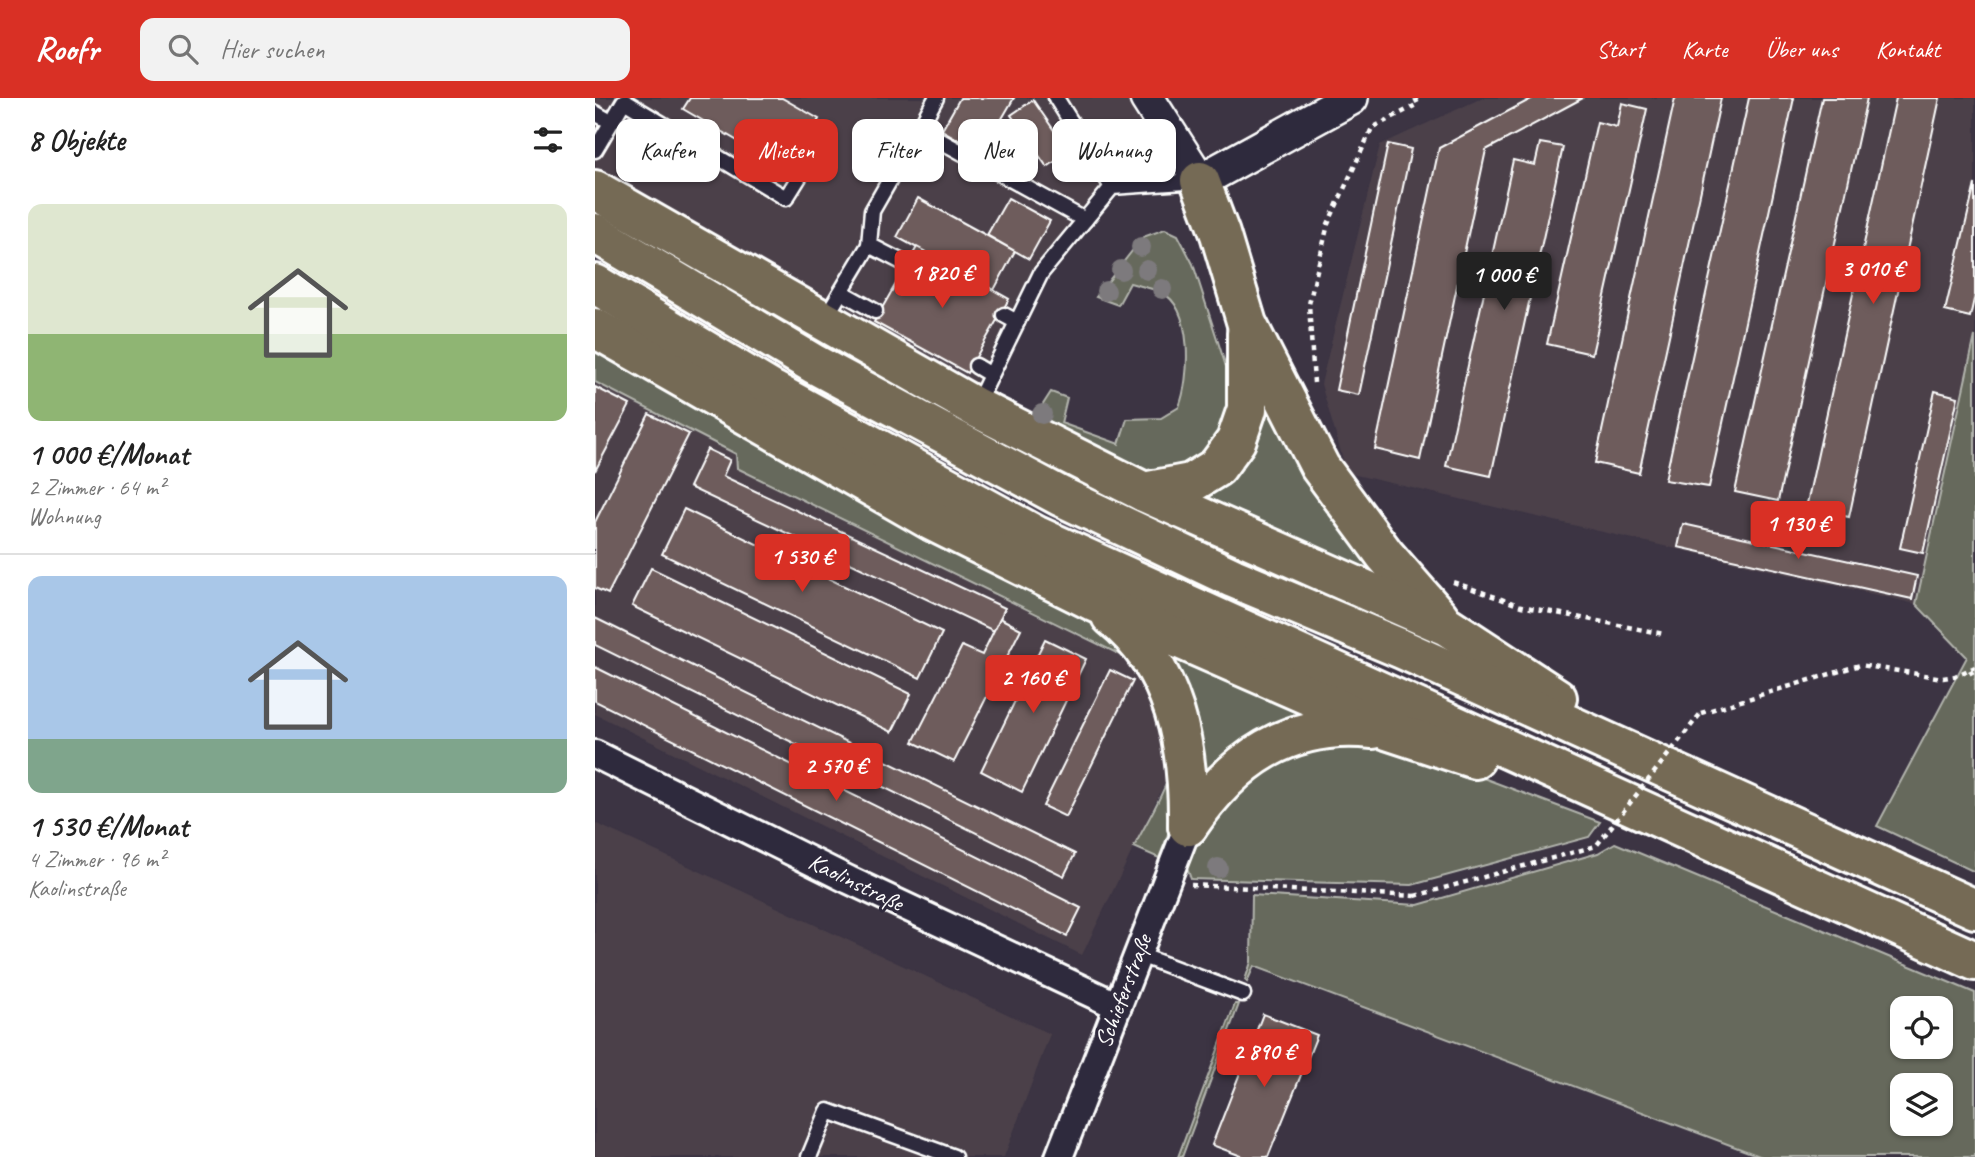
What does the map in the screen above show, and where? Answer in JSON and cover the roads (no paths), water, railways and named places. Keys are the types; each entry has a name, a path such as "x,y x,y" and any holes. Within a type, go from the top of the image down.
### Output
{"highway":[{"path":"1199,181 1220,234 1247,324 1320,467 1385,555 1447,626"},
{"path":"595,190 832,307 983,391 1144,492 1447,626 1531,683 1632,741 1679,776"},
{"path":"595,233 814,364 1060,496 1233,578 1402,649 1975,909"},
{"path":"595,284 773,391 1035,535 1600,794 1975,961"},
{"path":"1144,492 1191,483 1217,467 1236,441 1247,409 1247,324"},
{"path":"595,328 932,521 1095,602 1390,730 1500,768 1600,794"},
{"path":"1095,602 1123,626 1142,648 1170,694 1186,752 1188,826"},
{"path":"1188,826 1222,781 1241,764 1281,740 1330,728 1390,730"}],"street":[{"path":"1147,98 1199,181 1351,98"},
{"name":"Kaolinstraße","path":"595,754 849,880 1118,1006"},
{"name":"Schieferstraße","path":"1059,1157 1188,826"}],"lane":[{"path":"924,119 936,98"},
{"path":"1056,98 1112,187"},
{"path":"595,150 625,100 734,166"},
{"path":"595,113 611,122"},
{"path":"944,143 1085,220"},
{"path":"983,391 1011,319 1041,274 1112,187 1199,181"},
{"path":"760,182 786,198 796,182"},
{"path":"875,311 832,307 869,245 872,211 889,182"},
{"path":"869,245 902,262"},
{"path":"976,366 983,391"},
{"path":"1137,954 1243,994"},
{"path":"809,1157 828,1111 954,1157"}]}
